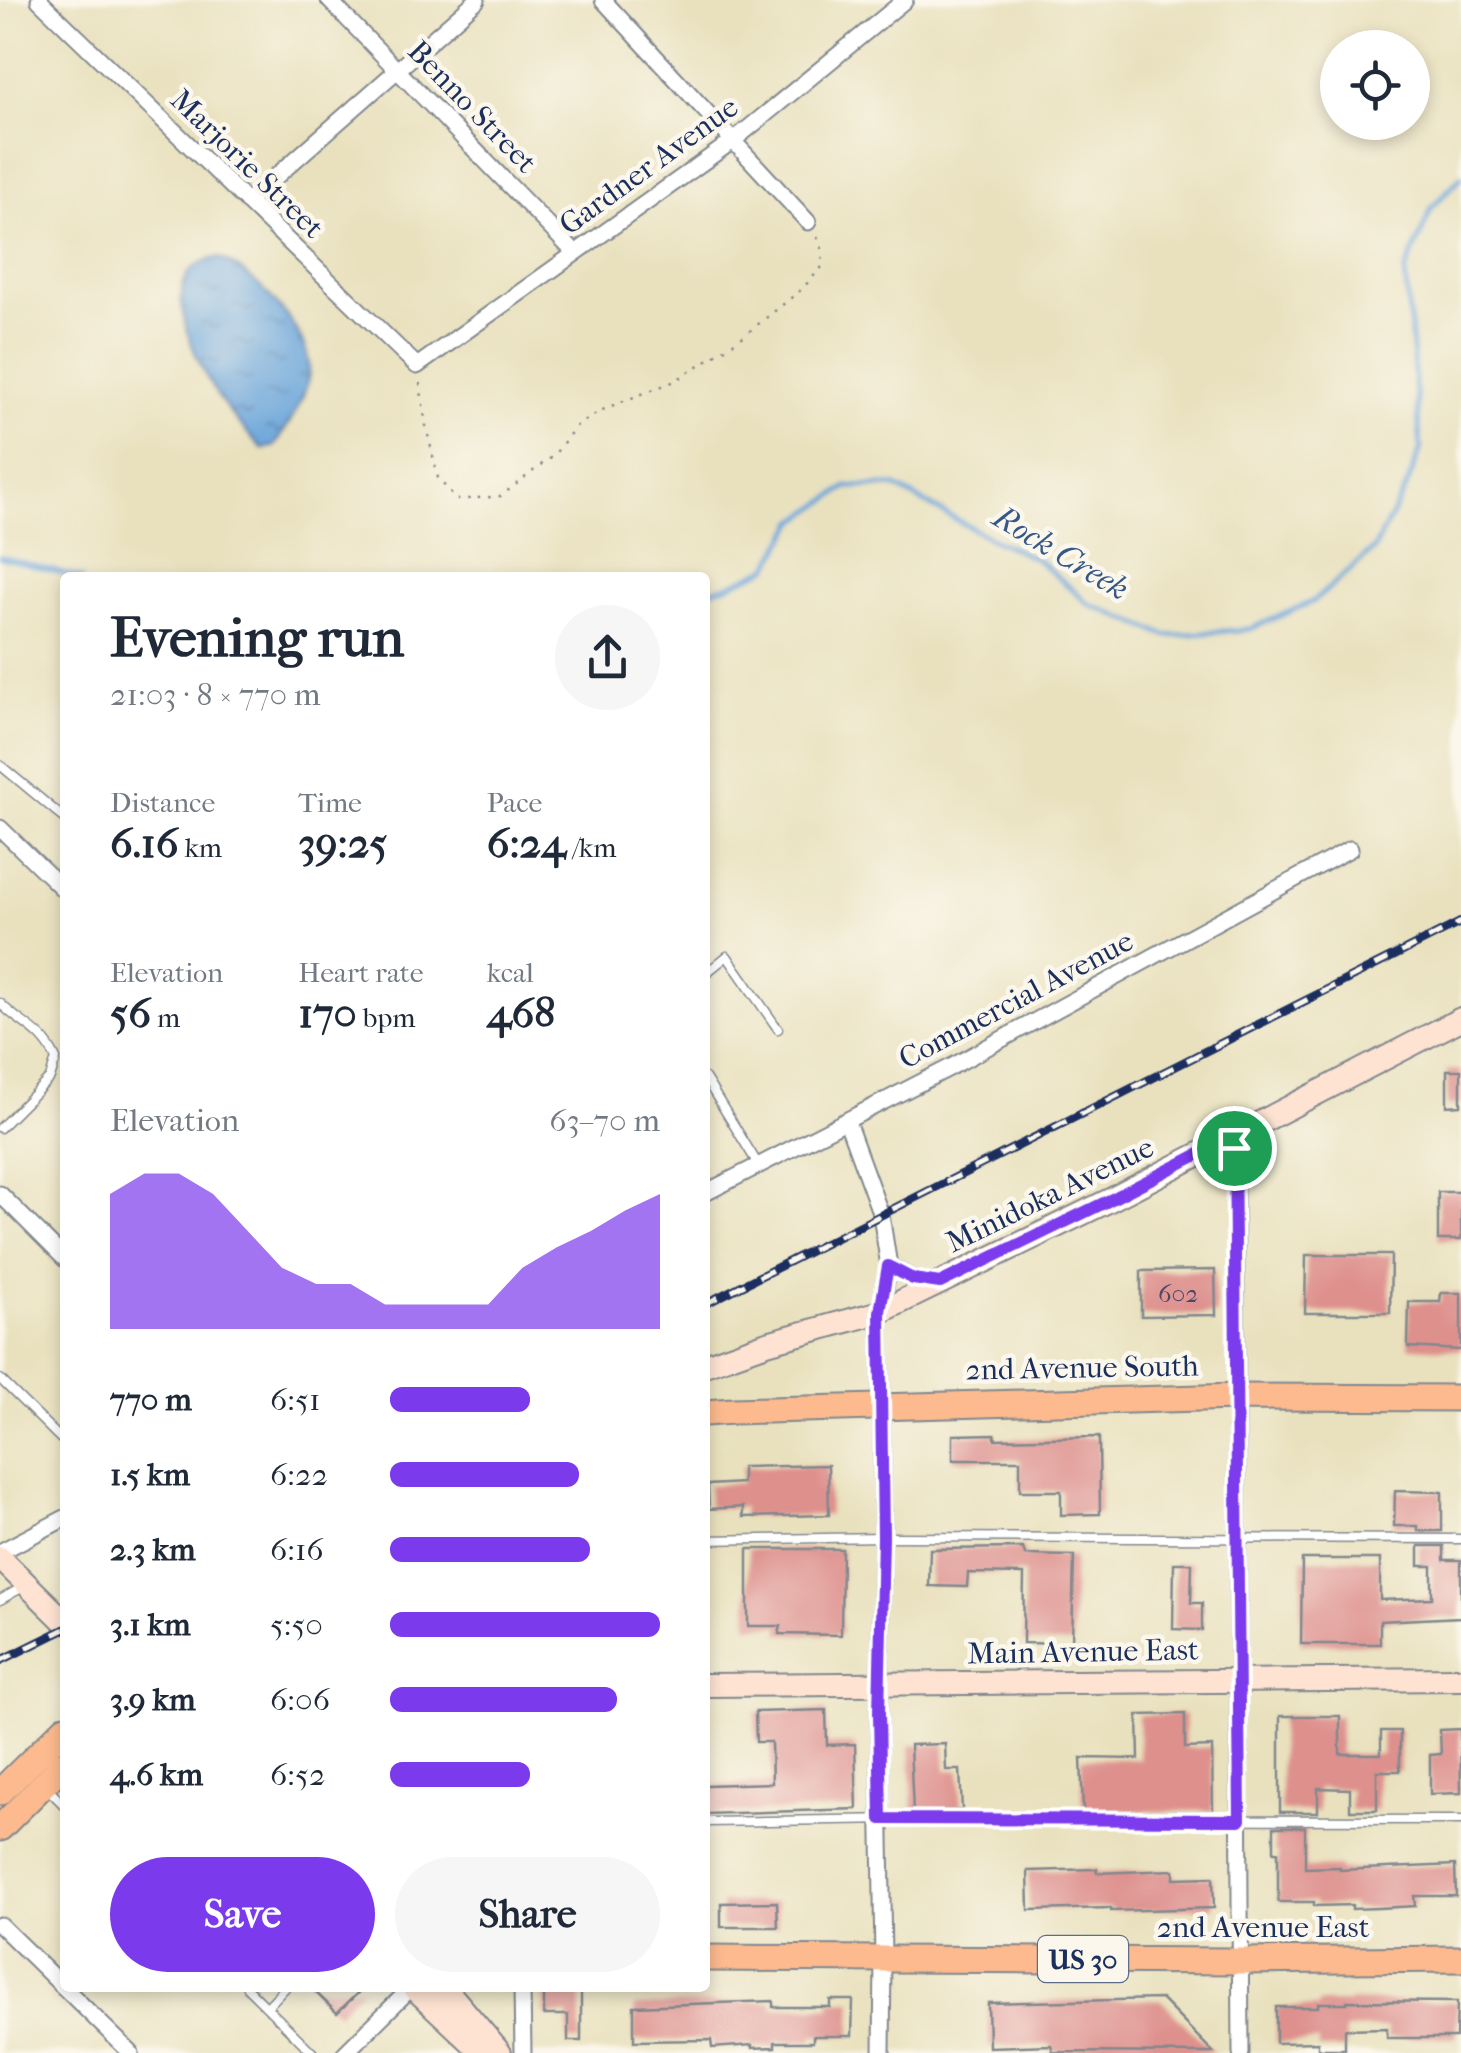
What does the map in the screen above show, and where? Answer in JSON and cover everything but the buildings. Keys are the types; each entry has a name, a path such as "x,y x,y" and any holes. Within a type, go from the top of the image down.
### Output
{"main road":[{"name":"2nd Avenue South","path":"710,1413 1238,1397 1461,1398"},
{"path":"0,1792 60,1733"},
{"path":"0,1828 60,1768"},
{"path":"0,1837 60,1795"},
{"name":"2nd Avenue East","path":"710,1958 1461,1959"}],"street":[{"name":"Marjorie Street","path":"39,0 418,366"},
{"name":"Benno Street","path":"329,0 575,253"},
{"path":"247,202 477,0"},
{"path":"603,0 808,222"},
{"name":"Gardner Avenue","path":"418,366 734,140 905,0"},
{"path":"0,828 60,886"},
{"path":"0,852 13,840"},
{"name":"Commercial Avenue","path":"710,1190 847,1122 1350,849"},
{"name":"Minidoka Avenue","path":"710,1363 880,1312 1110,1200 1461,1018"},
{"path":"847,1122 881,1215 888,1266 880,1312 882,2053"},
{"path":"1234,1136 1242,2053"},
{"path":"0,1194 60,1253"},
{"path":"888,1266 913,1279 940,1283"},
{"path":"10,1566 60,1522"},
{"path":"10,1566 60,1605"},
{"path":"10,1566 60,1617"},
{"name":"Main Avenue East","path":"710,1686 1461,1678"},
{"path":"0,1926 60,1985"},
{"path":"68,1992 130,2053"},
{"path":"345,2053 409,1992"},
{"path":"417,1992 483,2053"},
{"path":"449,1992 500,2053"},
{"path":"522,1992 523,2053"}],"lane":[{"path":"0,765 60,814"},
{"path":"710,970 728,956 778,1029"},
{"path":"0,1003 33,1027 49,1044 56,1059 50,1078 0,1128"},
{"path":"710,1086 758,1166"},
{"path":"0,1379 60,1438"},
{"path":"710,1540 1461,1539"},
{"path":"0,1600 10,1566"},
{"path":"710,1822 1461,1820"},
{"path":"252,1992 314,2053"},
{"path":"267,2007 281,1992"}],"path":[{"path":"418,366 438,478 456,500 501,496 554,454 575,426 606,408 675,381 741,338 801,290 823,266 821,244 808,222"}],"water":[{"path":"219,258 248,276 277,304 307,354 305,390 275,446 263,449 227,409 198,360 190,338 182,296 186,278 198,265"}],"waterway":[{"name":"Rock Creek","path":"710,590 769,567 796,521 847,487 894,486 1038,560 1089,604 1168,636 1250,629 1314,601 1374,549 1407,486 1421,448 1405,272 1432,207 1461,177"},
{"name":"Rock Creek","path":"0,557 60,573"}],"railway":[{"path":"710,1301 1461,922"},
{"path":"0,1661 60,1631"}],"route":[{"path":"1234,1136 1234,1148 1240,1820 881,1819 880,1312 888,1266 913,1279 940,1283 1234,1136"}]}
